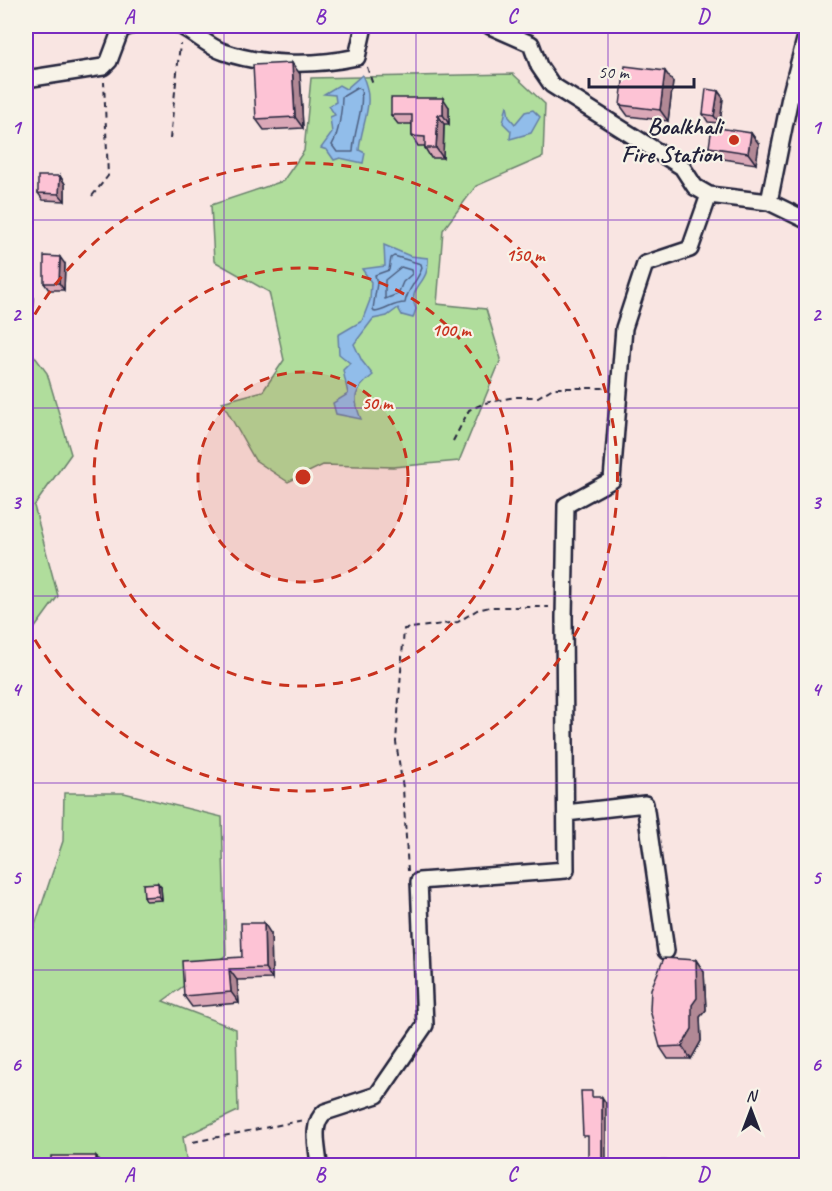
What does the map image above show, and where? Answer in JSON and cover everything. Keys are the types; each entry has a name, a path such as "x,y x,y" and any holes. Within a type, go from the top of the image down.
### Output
{"street":[{"path":"26,80 104,67 109,61 121,29 130,26"},
{"path":"182,26 222,52 260,61 336,62 357,57 364,26"},
{"path":"490,26 531,44 539,66 552,85 682,167 695,187 710,195 769,202 807,220"},
{"path":"769,202 790,97 807,36"},
{"path":"319,1166 316,1125 318,1118 325,1112 377,1095 425,1024 419,881 566,870 564,606 566,505 612,480 624,328 645,264 690,249 710,195"},
{"path":"566,813 645,804 666,951"}],"path":[{"path":"170,138 182,26"},
{"path":"357,57 366,62 373,85"},
{"path":"93,196 108,176 104,67"},
{"path":"453,441 469,410 485,403 515,397 538,397 553,388 619,388"},
{"path":"408,875 403,788 396,742 404,629 458,622 477,610 490,607 564,606"},
{"path":"193,1142 318,1118"}],"green space":[{"path":"513,74 545,104 543,157 476,186 443,230 437,304 486,309 501,359 459,461 393,467 323,465 288,482 255,460 222,402 263,391 284,360 269,292 214,261 211,205 283,181 304,151 311,78"},
{"path":"26,345 47,373 71,454 34,506 58,596 26,640"},
{"path":"64,793 124,793 222,817 226,955 163,1001 236,1029 238,1111 183,1137 187,1165 26,1166 26,952 63,841"}],"water":[{"path":"362,75 368,94 367,112 359,150 365,153 363,163 340,158 334,160 327,150 321,148 332,133 330,117 335,115 329,106 336,102 335,95 324,94 339,85 346,89"},
{"path":"507,105 509,117 515,124 525,112 533,110 540,117 531,133 510,139 511,131 503,123"},
{"path":"384,245 410,256 428,258 428,267 414,295 416,309 413,318 402,315 398,308 387,316 373,319 354,344 362,361 373,375 356,394 356,405 361,419 336,414 333,403 348,394 343,370 350,363 339,354 338,335 362,321 370,300 371,282 362,269 385,266"}],"building":[{"path":"292,63 295,117 256,119 253,65"},
{"path":"625,66 665,71 660,110 620,105"},
{"path":"706,89 718,91 714,116 703,114"},
{"path":"391,98 443,98 443,115 438,115 436,148 425,148 425,137 412,136 412,115 391,115"},
{"path":"712,127 751,133 748,153 709,147"},
{"path":"38,176 60,176 59,194 38,193"},
{"path":"44,256 60,257 59,283 44,283"},
{"path":"158,883 159,896 144,897 143,884"},
{"path":"241,923 264,923 265,968 229,969 231,992 184,996 182,961 242,957"},
{"path":"664,958 696,960 697,998 692,1005 692,1029 682,1046 660,1047 650,1010 651,989"},
{"path":"581,1091 592,1091 592,1097 602,1097 602,1166 588,1166 588,1136 583,1136"},
{"path":"51,1156 96,1156 96,1166 51,1166"},
{"path":"655,1160 690,1162 690,1166 655,1166"}],"place":[{"name":"Boalkhali Fire Station","path":"734,140"}]}
